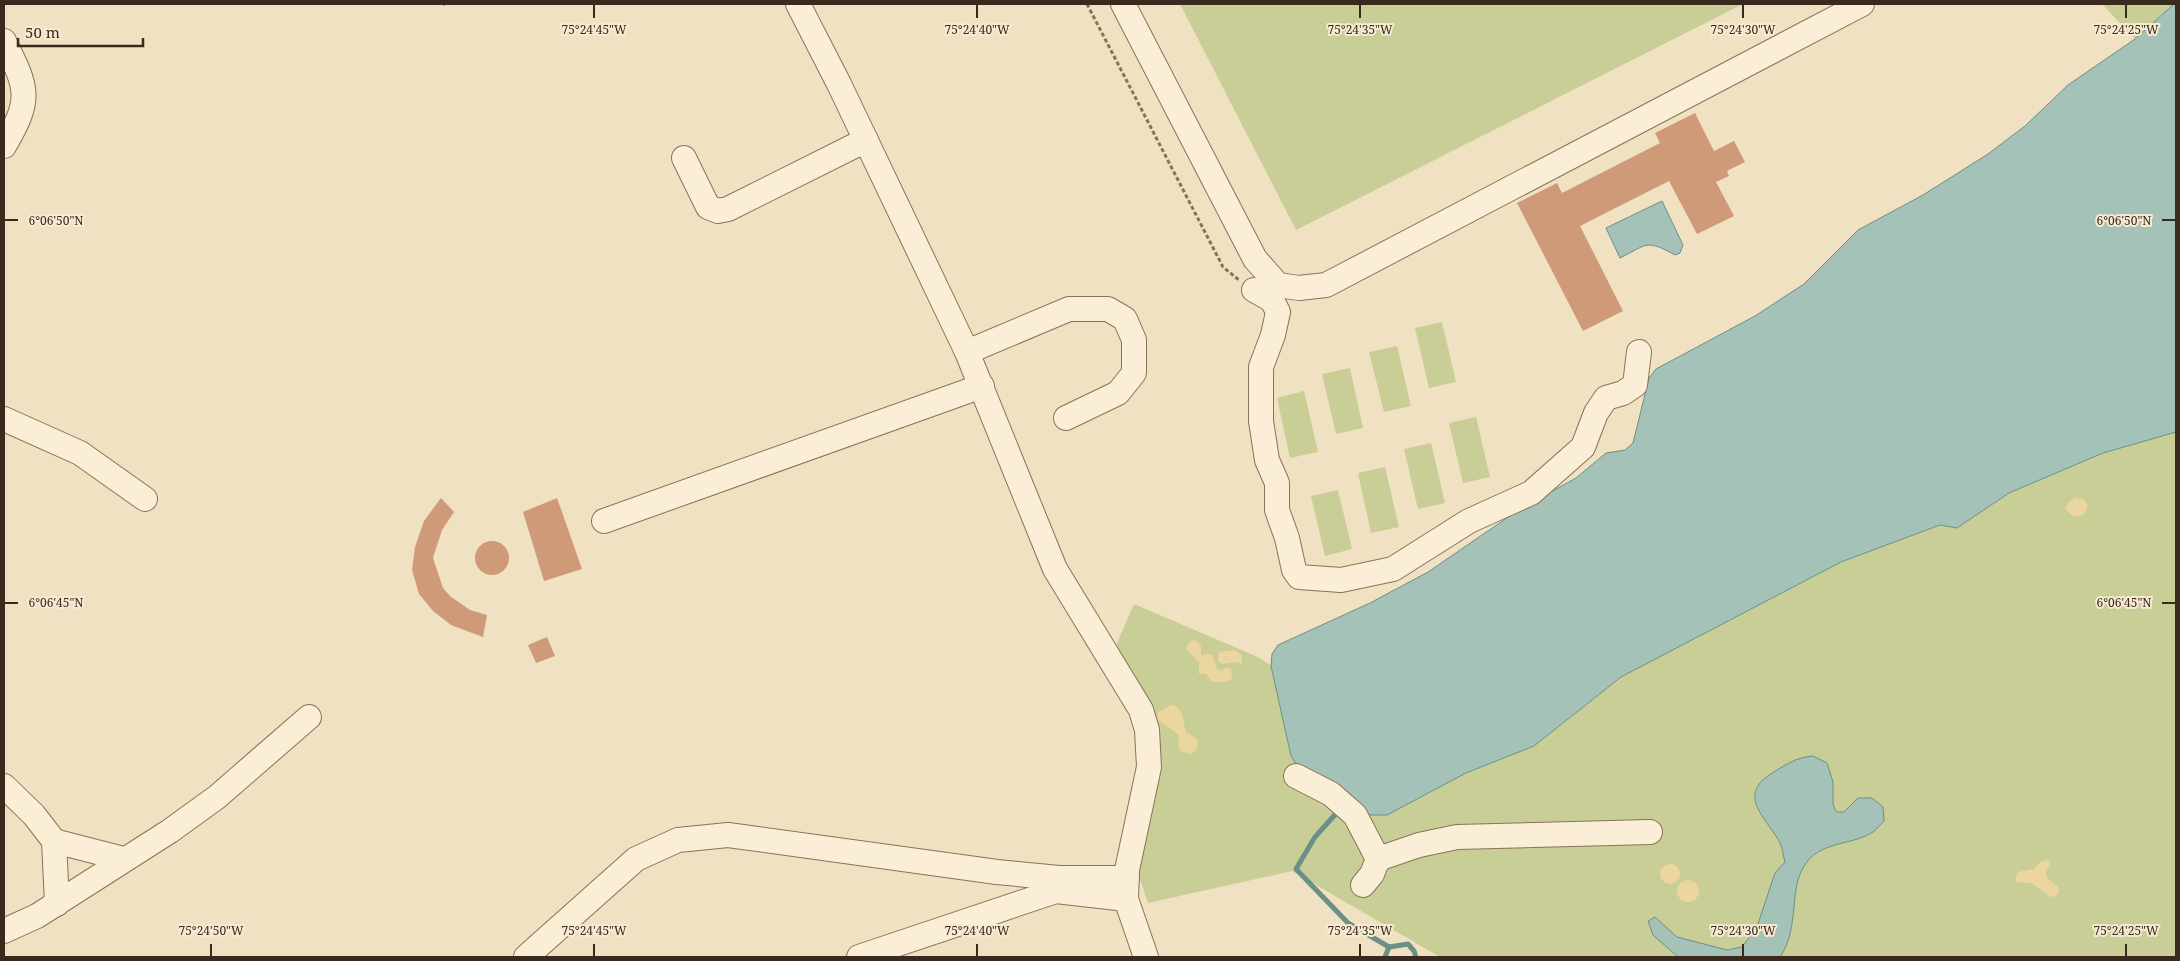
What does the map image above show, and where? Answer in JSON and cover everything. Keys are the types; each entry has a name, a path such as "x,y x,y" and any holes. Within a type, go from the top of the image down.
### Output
{"street":[{"path":"798,4 866,140 967,352 1055,569 1141,710 1147,730 1149,767 1126,889 1146,957"},
{"path":"1123,4 1255,259 1278,284 1299,288 1326,285 1862,4"},
{"path":"4,41 16,66 23,87 24,106 19,121 4,146"},
{"path":"684,158 708,207 718,211 728,209 866,140"},
{"path":"1254,290 1272,300 1278,312 1273,335 1261,367 1261,421 1267,460 1276,483 1277,510 1287,538 1294,570 1299,577 1308,579 1341,580 1393,569 1469,522 1531,493 1583,447 1596,413 1606,398 1623,393 1635,385 1639,352"},
{"path":"967,352 1069,309 1108,308 1125,319 1134,340 1134,373 1118,393 1066,418"},
{"path":"604,521 982,386"},
{"path":"4,419 80,453 145,500"},
{"path":"4,931 37,916 57,904 170,831 217,797 309,716"},
{"path":"1296,776 1331,794 1355,815 1378,859 1372,874 1363,885"},
{"path":"4,786 34,815 54,841 57,904"},
{"path":"1378,859 1419,846 1457,837 1650,832"},
{"path":"526,957 636,859 678,840 728,835 997,872 1058,884 1126,889"},
{"path":"54,841 124,859"},
{"path":"997,872 1003,909"},
{"path":"860,957 1003,909 1058,884"}],"path":[{"path":"1087,4 1223,267 1228,273 1254,290"}],"green space":[{"path":"1180,4 1743,4 1296,230"},
{"path":"2102,4 2174,4 2135,39"},
{"path":"1442,322 1456,382 1429,388 1415,328"},
{"path":"1397,346 1411,406 1384,412 1369,352"},
{"path":"1350,368 1363,428 1336,434 1322,374"},
{"path":"1304,391 1318,452 1290,458 1277,398"},
{"path":"1476,417 1490,477 1463,483 1449,423"},
{"path":"2176,432 2176,957 1440,957 1292,871 1148,903 1133,859 1150,761 1114,650 1134,604 1260,658 1271,666 1291,756 1467,773 1534,746 1621,677 1841,562 1941,525 1957,528 2009,493 2103,453"},
{"path":"1431,443 1445,503 1418,509 1404,449"},
{"path":"1385,467 1399,527 1371,533 1358,473"},
{"path":"1338,490 1352,549 1325,556 1311,496"}],"sand":[{"path":"2075,498 2083,499 2088,506 2085,513 2078,517 2071,515 2065,509 2069,502"},
{"path":"1192,640 1197,641 1201,646 1201,655 1212,654 1217,669 1221,671 1227,667 1231,669 1232,679 1226,682 1212,682 1206,674 1199,674 1199,662 1186,649 1188,643"},
{"path":"1235,650 1242,655 1242,664 1235,662 1222,664 1218,661 1220,652"},
{"path":"1171,705 1176,706 1182,714 1186,733 1192,735 1198,741 1197,748 1192,754 1182,752 1178,746 1179,735 1158,720 1158,712"},
{"path":"2049,861 2050,865 2046,872 2047,878 2059,888 2056,896 2052,897 2030,883 2018,883 2015,880 2018,872 2034,869 2040,862"},
{"path":"1670,864 1677,867 1680,874 1677,881 1670,884 1663,881 1660,874 1663,867"},
{"path":"1688,880 1696,883 1699,891 1696,899 1688,902 1680,899 1677,891 1680,883"}],"water":[{"path":"2176,4 2176,432 2103,453 2009,493 1957,528 1940,525 1841,562 1621,677 1534,746 1466,773 1387,815 1367,815 1301,772 1291,756 1271,666 1272,654 1278,645 1370,603 1428,572 1520,509 1576,478 1606,453 1625,450 1633,443 1649,378 1656,369 1755,316 1804,284 1858,230 1923,195 1988,154 2025,126 2068,85 2135,39"},
{"path":"1662,201 1683,245 1680,253 1675,255 1658,247 1647,245 1620,258 1606,228"},
{"path":"1813,756 1827,763 1833,782 1833,804 1836,812 1844,812 1858,798 1872,798 1883,807 1884,821 1873,832 1821,850 1807,862 1797,883 1790,933 1780,957 1678,957 1653,935 1648,921 1655,917 1677,937 1727,950 1742,947 1757,927 1775,873 1785,862 1780,843 1757,807 1756,789 1762,781 1783,766 1797,759"}],"building":[{"path":"1695,113 1714,151 1734,141 1745,162 1727,171 1729,176 1716,182 1734,216 1697,234 1669,181 1580,226 1623,311 1583,331 1517,203 1557,183 1562,193 1660,143 1655,133"},
{"path":"441,498 454,512 442,530 433,558 443,588 450,596 470,610 487,615 483,637 451,625 433,611 419,594 412,570 415,547 424,521"},
{"path":"557,498 582,569 544,581 523,512"},
{"path":"492,541 504,546 509,558 504,570 492,575 480,570 475,558 480,546"},
{"path":"547,637 555,656 536,663 528,645"}],"waterway":[{"path":"1340,809 1315,837 1296,869 1348,923 1389,947 1385,957"},
{"path":"1389,947 1408,944 1416,957"}]}
